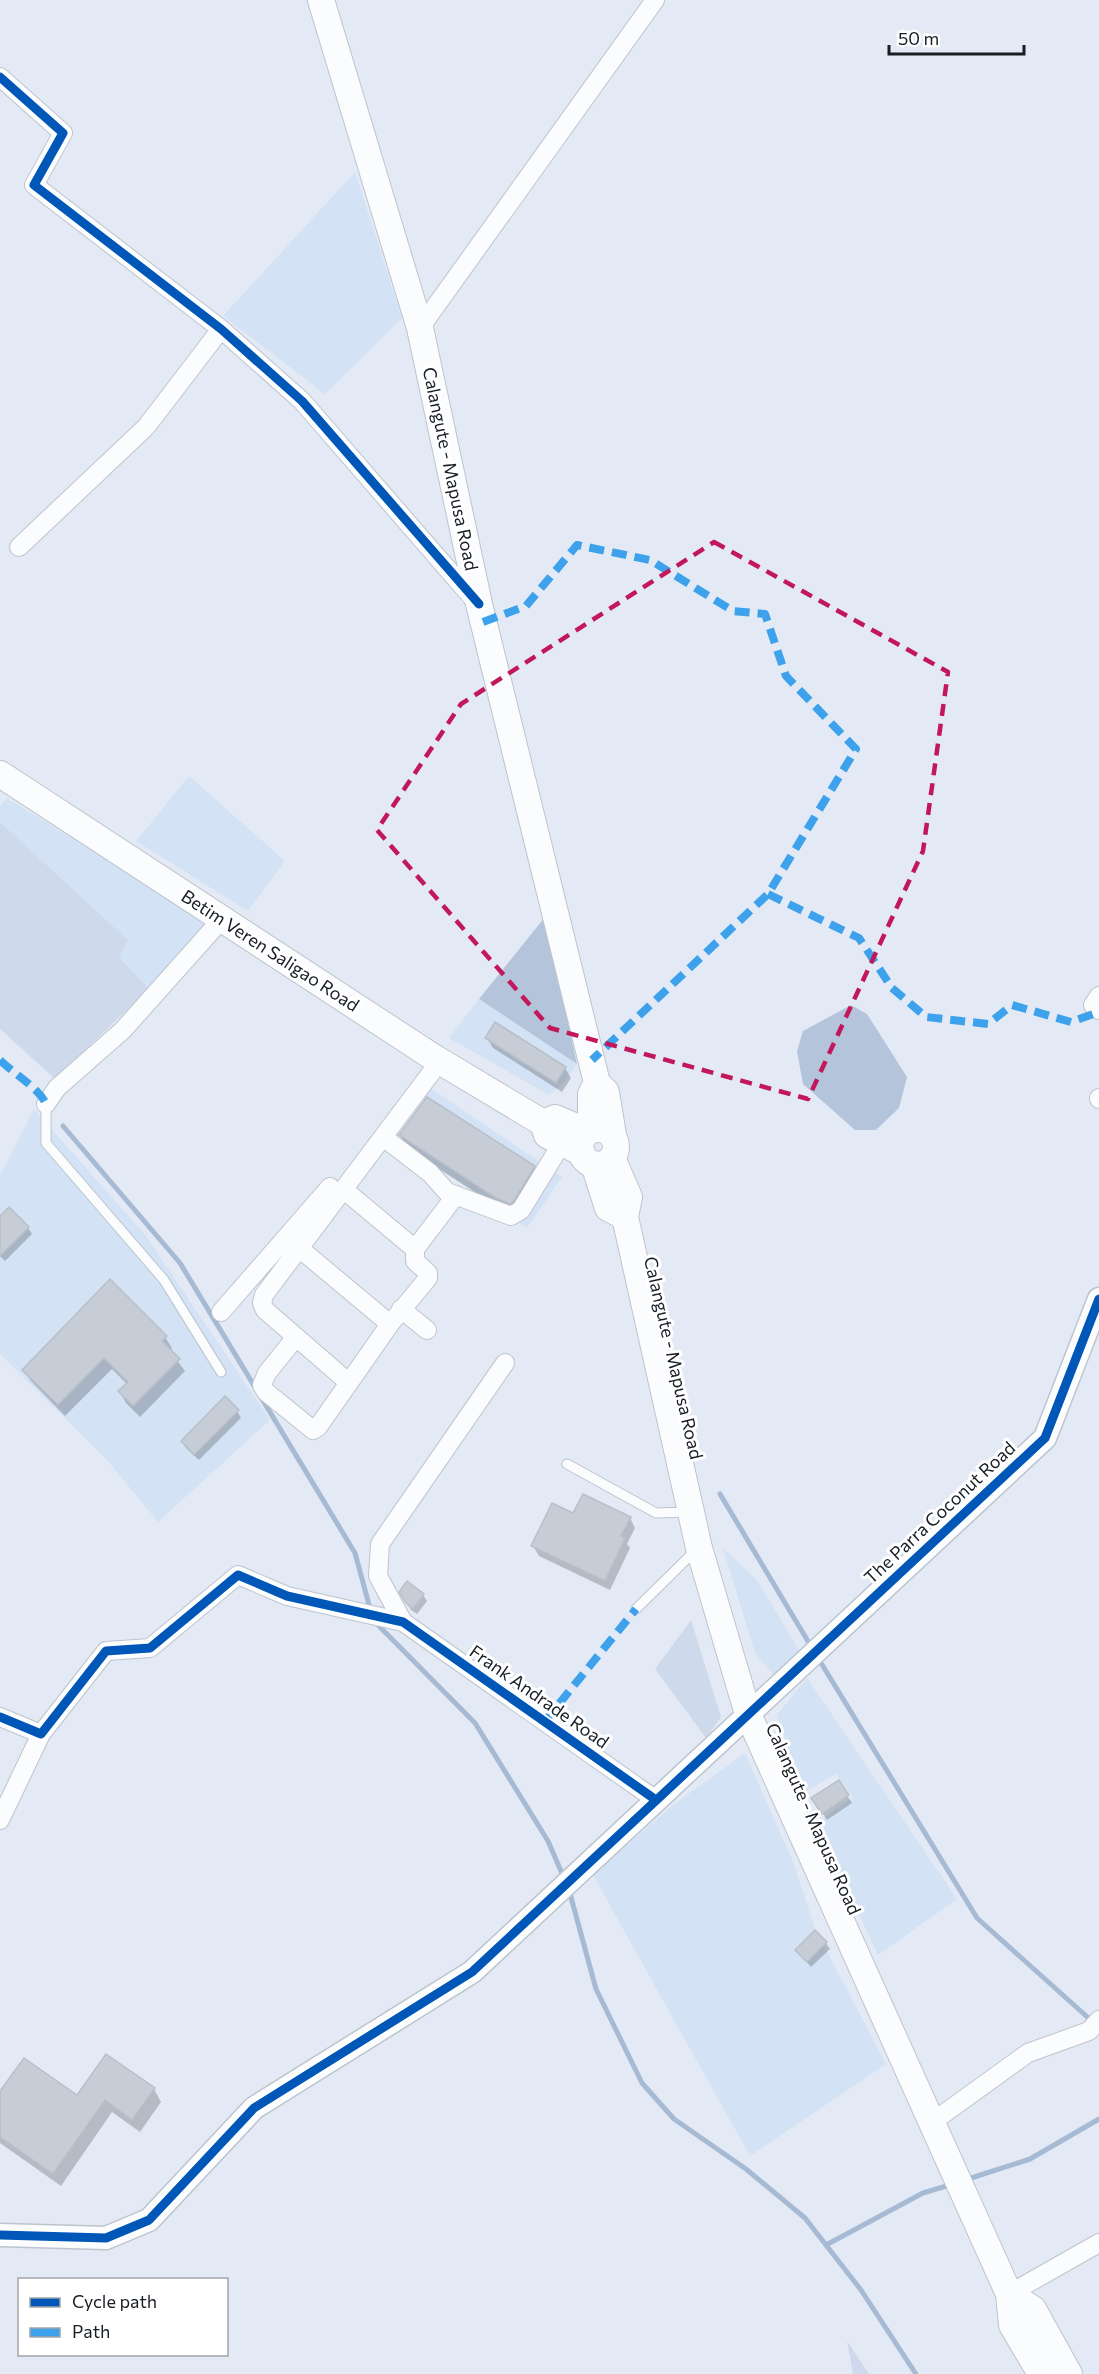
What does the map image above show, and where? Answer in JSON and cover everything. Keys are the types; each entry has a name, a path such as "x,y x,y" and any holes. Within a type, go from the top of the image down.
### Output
{"main road":[{"name":"Calangute - Mapusa Road","path":"321,0 420,328 479,604 597,1083 591,1094 591,1145 629,1197 625,1217 690,1512 748,1714 1009,2294 1012,2325 1041,2374"},
{"name":"Betim Veren Saligao Road","path":"0,774 436,1059 543,1123 555,1118 591,1145"},
{"path":"1009,2294 1033,2309 1069,2374"}],"street":[{"path":"420,328 655,0"},
{"path":"0,77 63,133 34,185 221,328 302,401 479,604"},
{"path":"19,547 146,427 221,328"},
{"path":"46,1104 57,1088 123,1030 222,919"},
{"path":"1099,996 1093,1005 1099,1010"},
{"path":"348,1382 265,1310 262,1303 264,1295 383,1137 436,1059"},
{"path":"221,1312 323,1197 436,1059"},
{"path":"383,1137 430,1173 441,1188 503,1214 516,1214 591,1145"},
{"path":"343,1189 415,1249"},
{"path":"296,1337 263,1379 262,1385 266,1392 313,1430 318,1427 401,1309 428,1278 428,1273 415,1261 415,1249 456,1194"},
{"path":"299,1248 390,1324"},
{"name":"The Parra Coconut Road","path":"0,2235 106,2238 149,2220 254,2108 472,1972 1045,1438 1099,1299"},
{"path":"401,1309 427,1330"},
{"path":"403,1622 378,1576 380,1544 505,1363"},
{"path":"0,1820 41,1734 106,1651 150,1648 238,1575 287,1596 403,1622"},
{"name":"Frank Andrade Road","path":"403,1622 656,1800"},
{"path":"0,1717 41,1734"},
{"path":"931,2122 1028,2053 1089,2031 1099,2020"},
{"path":"1009,2294 1099,2243"}],"lane":[{"path":"46,1104 46,1143 164,1280 221,1372"},
{"path":"567,1464 656,1513 690,1512"},
{"path":"636,1609 699,1548"}],"highlighted area":[{"path":"714,542 948,672 923,851 808,1099 550,1028 377,830 461,704"}],"shaded area":[{"path":"355,172 402,318 325,394 223,316"},
{"path":"189,776 285,861 248,911 136,841"},
{"path":"7,798 211,925 149,989 119,957 128,940 0,822 0,806"},
{"path":"0,822 128,940 119,957 149,989 55,1079 0,1029"},
{"path":"545,917 577,1064 479,999"},
{"path":"479,999 577,1064 561,1086 549,1095 449,1038"},
{"path":"851,1005 867,1014 907,1077 899,1108 876,1130 855,1130 803,1084 797,1051 803,1031"},
{"path":"420,1081 562,1177 527,1228 382,1129"},
{"path":"34,1109 146,1236 270,1420 158,1522 108,1461 0,1354 0,1176"},
{"path":"723,1548 757,1580 800,1652 775,1677 755,1653"},
{"path":"691,1620 721,1717 706,1738 655,1669"},
{"path":"807,1678 957,1899 878,1955 816,1823 853,1797 836,1774 804,1793 777,1715"},
{"path":"745,1753 794,1864 815,1929 886,2064 750,2156 593,1875 673,1805"},
{"path":"847,2341 869,2374 853,2374"}],"building":[{"path":"495,1022 566,1067 556,1083 485,1038"},
{"path":"427,1097 535,1166 513,1202 510,1204 496,1198 399,1135"},
{"path":"9,1207 29,1227 0,1256 0,1216"},
{"path":"110,1279 167,1336 162,1341 180,1359 133,1406 118,1391 128,1382 104,1358 58,1405 22,1370"},
{"path":"225,1396 239,1410 194,1455 181,1441"},
{"path":"583,1494 631,1517 621,1536 625,1538 605,1581 531,1546 552,1503 573,1513"},
{"path":"407,1581 424,1594 413,1609 399,1592"},
{"path":"839,1780 849,1795 822,1814 811,1798"},
{"path":"815,1930 827,1942 807,1962 795,1950"},
{"path":"106,2054 155,2088 132,2120 105,2100 53,2174 0,2137 0,2091 24,2058 77,2095"}],"waterway":[{"path":"63,1126 180,1263 355,1553 371,1612"},
{"path":"720,1494 812,1648"},
{"path":"374,1621 475,1723 548,1841 564,1878"},
{"path":"818,1658 977,1918 1094,2023"},
{"path":"569,1890 596,1989 642,2083 674,2119 746,2169 805,2218 861,2290 916,2374"},
{"path":"965,2180 1030,2159 1099,2119"},
{"path":"826,2245 923,2193 953,2184"}],"marked path":[{"path":"483,622 526,606 577,545 650,560 733,611 765,614 786,676 856,749 768,894 592,1060"},
{"path":"768,894 859,938 892,988 926,1017 988,1024 1012,1005 1071,1022 1099,1012"},
{"path":"0,1060 32,1087 46,1104"},
{"path":"545,1721 636,1609"}],"cycle path":[{"path":"0,77 63,133 34,185 221,329 302,401 479,604"},
{"path":"0,2235 106,2238 149,2220 254,2108 472,1972 1045,1438 1099,1299"},
{"path":"0,1717 41,1734 106,1651 150,1648 238,1575 287,1596 403,1622 656,1800"}]}
